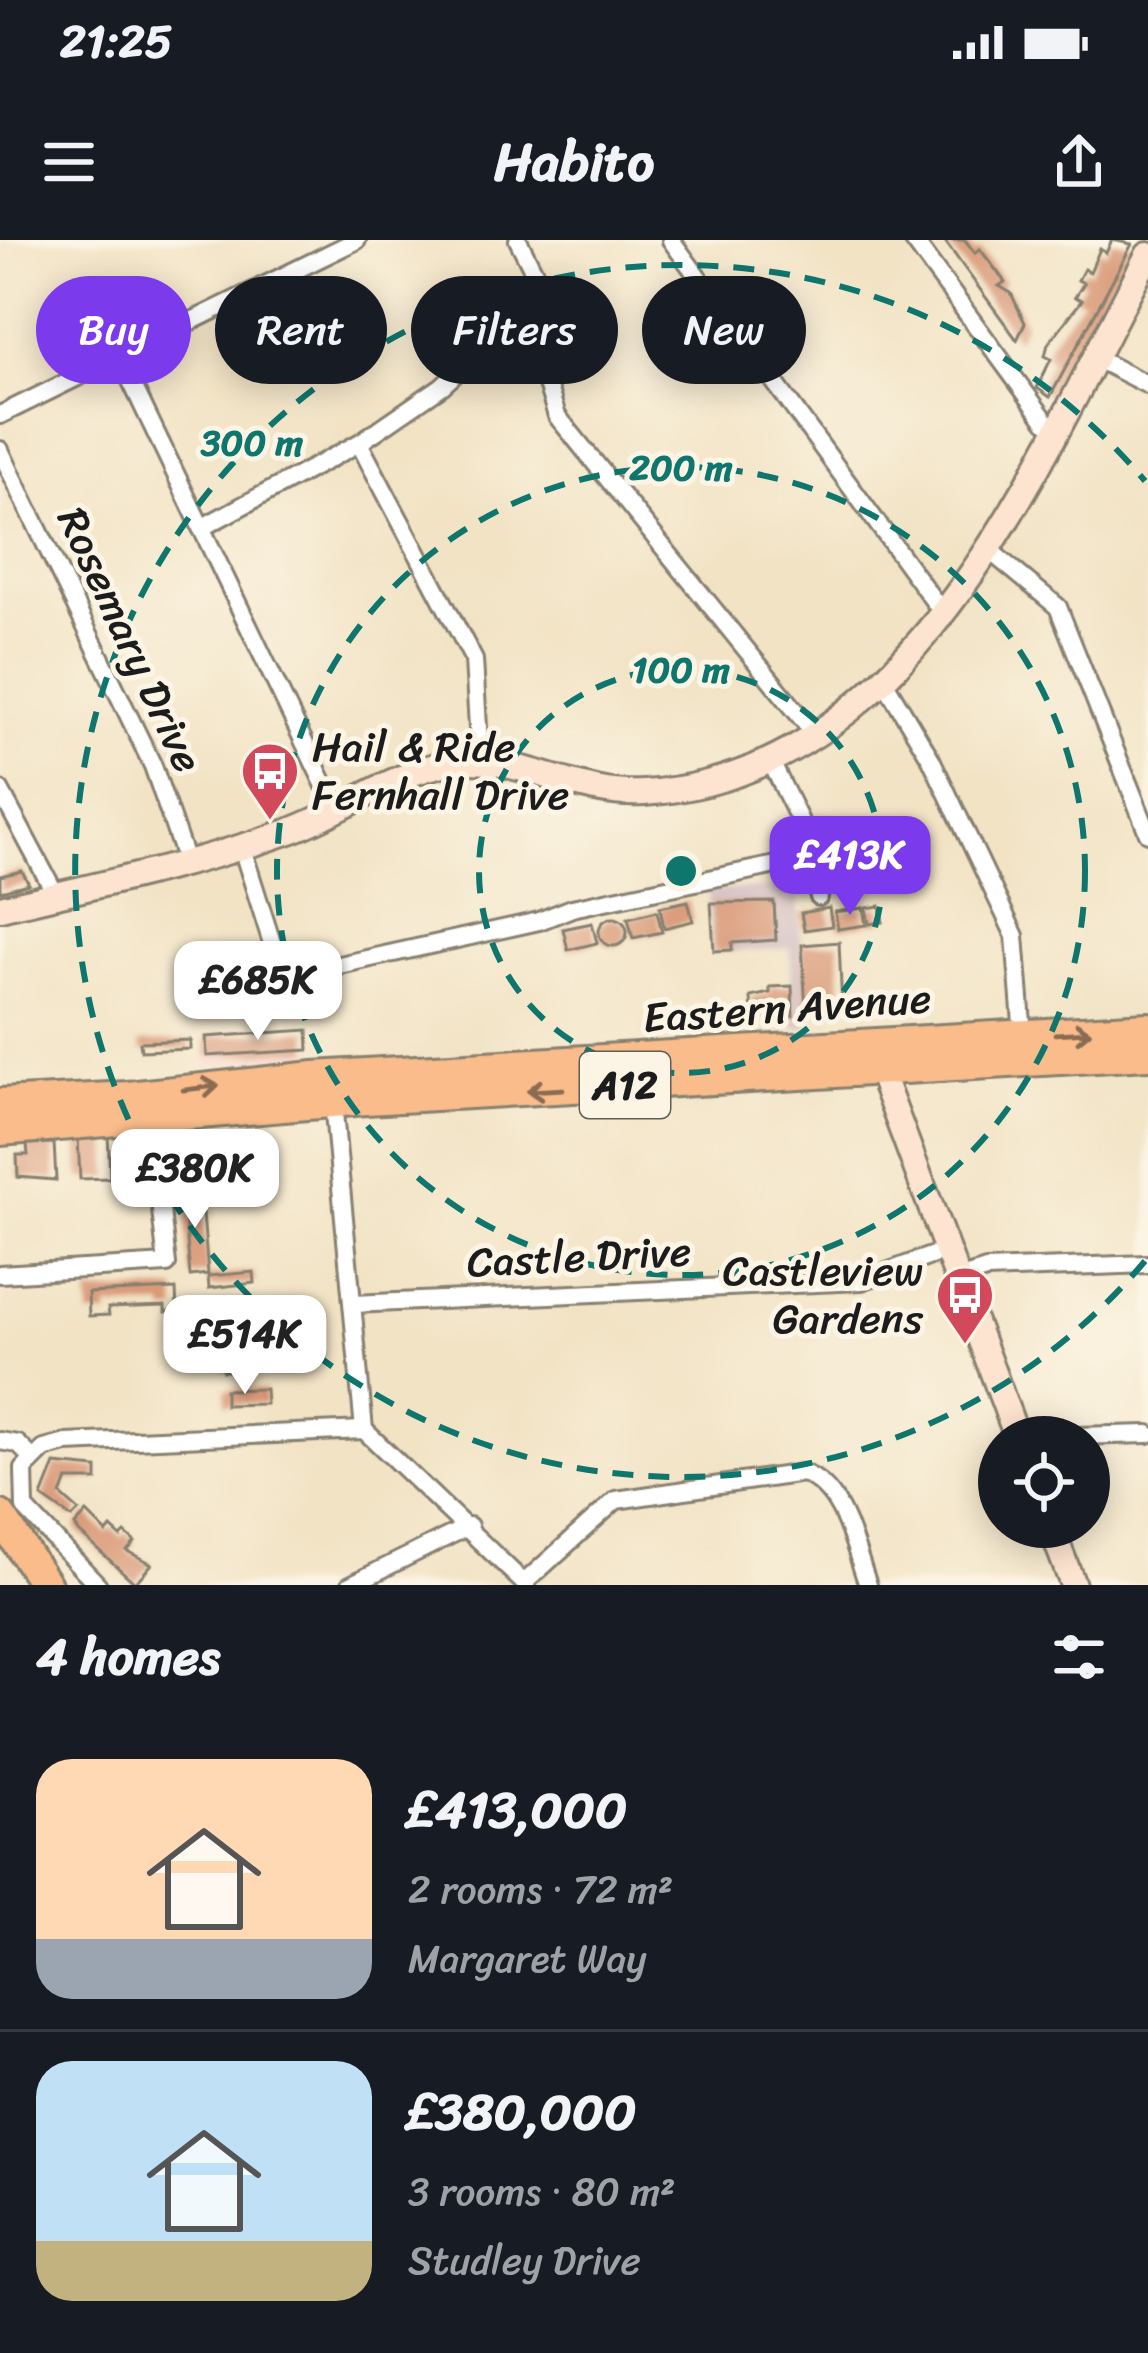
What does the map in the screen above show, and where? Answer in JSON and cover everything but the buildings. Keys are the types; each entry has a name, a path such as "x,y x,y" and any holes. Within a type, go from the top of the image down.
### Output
{"highway":[{"name":"Eastern Avenue","path":"0,1104 314,1076 1148,1028"},
{"name":"Eastern Avenue","path":"0,1130 333,1102 1148,1054"},
{"path":"0,1516 46,1585"},
{"path":"0,1552 22,1585"}],"street":[{"path":"191,321 357,240"},
{"path":"518,240 538,276"},
{"path":"671,240 942,612"},
{"path":"914,240 1046,421 1059,429"},
{"path":"0,908 242,848 338,813 426,769 480,761 579,788 644,794 710,781 817,737 883,679 989,550 1059,429 1148,255"},
{"path":"1096,358 1148,385"},
{"path":"0,415 63,384"},
{"path":"132,384 338,813"},
{"path":"201,528 358,443 444,384"},
{"path":"547,384 557,416 817,737"},
{"path":"358,443 474,660 480,761"},
{"name":"Rosemary Drive","path":"0,451 153,766 187,865"},
{"path":"989,550 1058,607 1148,833"},
{"path":"883,679 931,759 1015,936 1023,1036"},
{"path":"770,760 799,819 819,897"},
{"path":"0,790 56,895"},
{"path":"242,848 278,962 303,974 539,921 572,908 809,858"},
{"path":"850,1048 873,1056 882,1070 1010,1416"},
{"path":"333,1102 364,1430 470,1526 525,1584 616,1500 803,1473 819,1479 838,1504 868,1585"},
{"path":"0,1274 167,1264 154,1119 144,1107 43,1103"},
{"name":"Castle Drive","path":"353,1304 862,1281 947,1250"},
{"path":"958,1279 986,1270 1148,1264"},
{"path":"98,1585 25,1508 21,1480 32,1457 54,1444 364,1430"},
{"path":"1110,1435 1148,1434"},
{"path":"0,1441 17,1444 32,1457"},
{"path":"350,1585 470,1526"},
{"path":"1060,1548 1073,1585"}],"shaded area":[{"path":"785,887 787,899 798,898 807,1028 794,1028 790,948 712,953 708,891"},
{"path":"309,1030 311,1058 207,1065 206,1037"}],"place":[{"name":"Hail & Ride Fernhall Drive","path":"270,822"},
{"name":"Castleview Gardens","path":"965,1346"}]}
